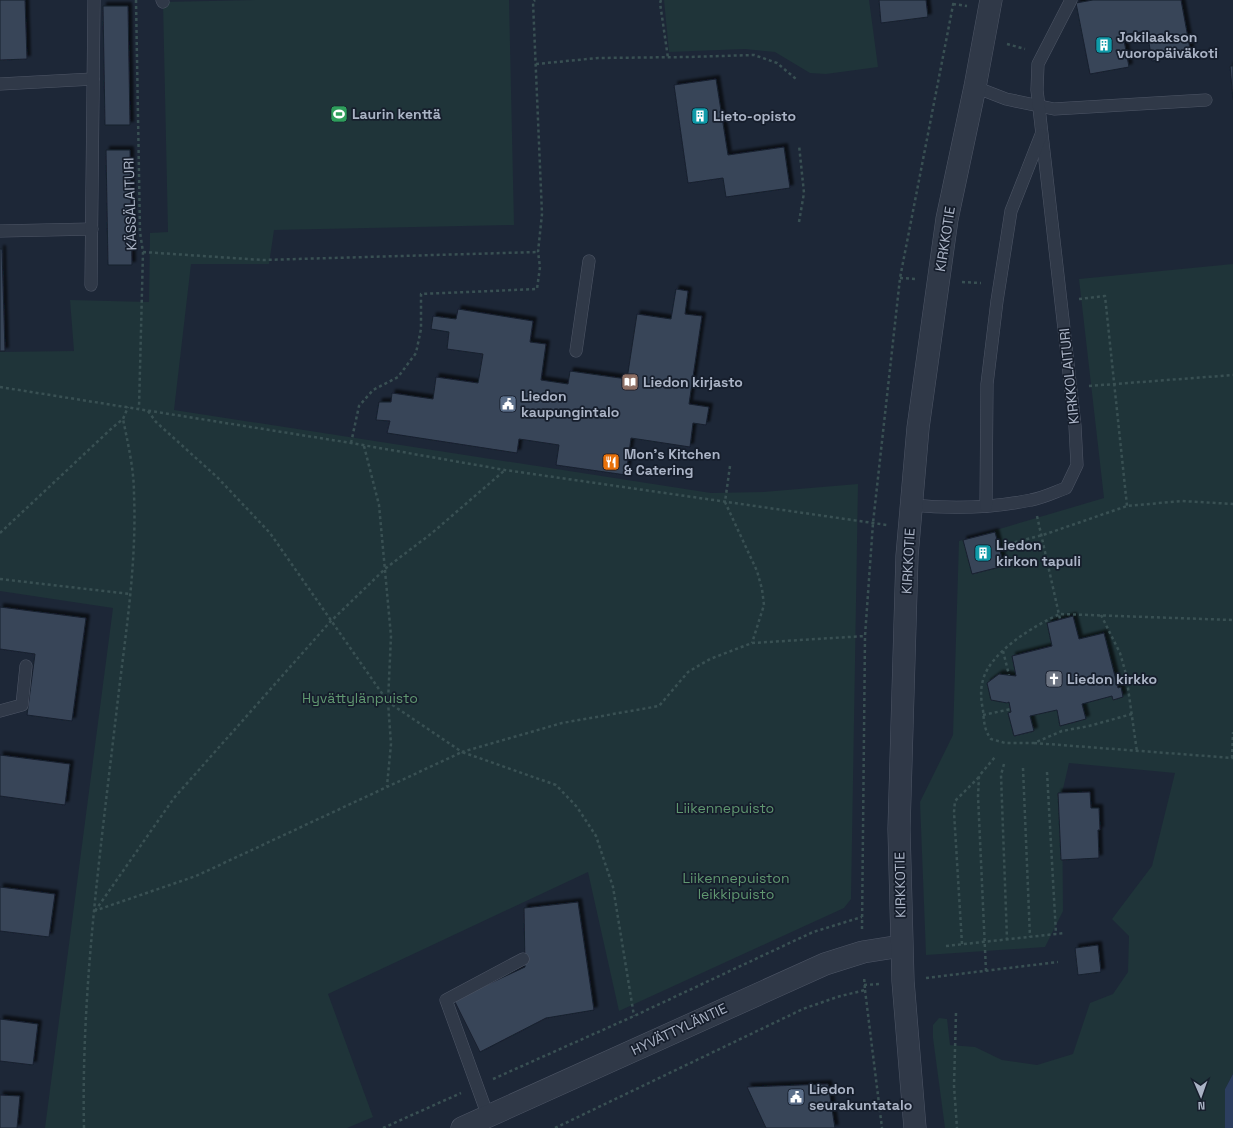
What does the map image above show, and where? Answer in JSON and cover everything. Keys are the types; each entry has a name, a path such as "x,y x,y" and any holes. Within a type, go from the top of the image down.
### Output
{"street":[{"name":"KIRKKOTIE","path":"915,1128 901,946 899,829 900,760 909,528 918,428 947,219 975,87 991,0"},
{"name":"HYVÄTTYLÄNTIE","path":"462,1128 825,964 863,952 901,946"}],"lane":[{"path":"91,285 94,0"},
{"name":"KIRKKOLAITURI","path":"912,505 941,508 986,506 1033,500 1066,488 1077,465 1071,388 1038,106 1038,64 1071,0"},
{"path":"0,84 94,79"},
{"path":"975,87 1006,99 1054,109 1206,100"},
{"path":"986,506 986,384 1000,284 1011,211 1042,133"},
{"path":"0,231 92,229"},
{"path":"576,351 589,261"},
{"path":"0,711 22,705 26,666"},
{"path":"488,1116 446,1000 523,959"}],"path":[{"name":"KÄSSÄLAITURI","path":"136,0 140,232 143,252 139,408"},
{"path":"351,443 359,406 373,390 398,377 416,353 420,328 421,294 537,289 540,267 538,252 542,214 533,2 535,0"},
{"path":"662,0 660,3 668,58"},
{"path":"862,929 865,636 873,523 900,278 954,0"},
{"path":"536,64 598,58 668,58 754,55 776,63 796,79"},
{"path":"799,145 804,192 799,222"},
{"path":"143,252 264,260 538,252"},
{"path":"960,281 1000,284"},
{"path":"1061,300 1105,296 1127,506"},
{"path":"1071,388 1233,375"},
{"path":"0,387 139,408 505,470 909,528"},
{"path":"0,533 123,419 128,407"},
{"path":"147,410 156,422 217,477 270,533 330,622 388,702 462,752 556,785 577,808 596,836 613,887 634,1016"},
{"path":"84,1128 83,1094 94,912 130,594 135,526 134,492 130,455 123,419"},
{"path":"364,446 379,505 386,568 391,636 388,702 391,744 386,787"},
{"path":"730,466 725,502 757,571 762,589 764,605 752,643"},
{"path":"94,912 174,798 330,622 386,568 432,533 505,470"},
{"path":"1033,500 1043,535 1060,620"},
{"path":"1003,545 1043,535 1127,506 1182,501 1233,504"},
{"path":"0,579 130,594"},
{"path":"1233,620 1060,614 1042,621 1003,651 987,669 980,693 985,731 991,739 1005,743 1034,743 1232,758 1233,732"},
{"path":"1101,615 1120,653 1126,674 1137,752"},
{"path":"94,912 196,876 462,752 562,723 659,706 688,672 710,659 752,643 865,636"},
{"path":"1003,651 1009,675"},
{"path":"983,715 1011,709"},
{"path":"1034,743 1062,731 1089,726 1132,714"},
{"path":"962,944 954,812 955,801 995,757"},
{"path":"1004,764 1001,775 1008,939"},
{"path":"1024,768 1030,937"},
{"path":"1047,772 1056,934"},
{"path":"979,776 978,796 986,971"},
{"path":"383,1128 634,1016 812,932 862,917"},
{"path":"946,946 1065,932"},
{"path":"924,979 1058,962"},
{"path":"864,970 864,985 882,1128"},
{"path":"864,985 883,983"},
{"path":"555,1128 803,1009 837,997 865,990"},
{"path":"956,1013 954,1086 957,1128"}],"green space":[{"name":"Hyvättylänpuisto","path":"258,0 509,0 514,225 274,230 269,264 191,264 174,410 711,493 763,492 858,484 851,899 844,908 619,1011 588,872 328,994 373,1117 347,1128 45,1128 113,608 0,591 0,352 74,351 70,300 149,302 150,233 168,232 163,2"},
{"path":"664,0 869,0 878,67 826,74 810,73 775,52 745,49 669,52"},
{"path":"1233,264 1233,1074 1225,1089 1225,1128 945,1128 933,1038 933,1025 939,1018 947,1019 950,1045 975,1047 1002,1060 1037,1065 1073,1054 1090,1003 1113,994 1128,972 1129,936 1112,919 1152,866 1175,773 1069,763 1062,793 1063,911 1045,947 926,955 920,802 953,735 959,541 1104,498 1079,279"}],"water":[{"path":"1233,1074 1233,1128 1225,1128 1225,1089"}],"building":[{"path":"0,0 25,0 27,59 0,60"},
{"path":"879,0 926,0 928,17 881,23"},
{"name":"Jokilaakson vuoropäiväkoti","path":"1093,0 1181,0 1191,54 1152,61 1147,31 1123,35 1129,67 1090,74 1076,3"},
{"path":"103,6 128,6 130,125 105,125"},
{"path":"1230,66 1233,66 1233,100"},
{"name":"Lieto-opisto","path":"716,79 728,155 784,147 790,188 726,197 723,178 688,183 674,85"},
{"path":"106,150 130,150 132,265 108,265"},
{"path":"0,249 2,249 5,351 0,351"},
{"name":"Liedon kirjasto","path":"676,289 688,291 685,314 702,316 689,404 709,407 706,425 693,423 690,447 631,438 626,475 556,465 559,445 519,439 517,453 387,433 390,421 376,420 379,402 391,402 392,393 433,399 436,377 478,383 483,354 447,349 449,332 431,329 433,316 456,319 458,309 533,321 530,342 546,344 541,380 568,384 570,371 627,379 637,314 671,319"},
{"name":"Liedon kirkon tapuli","path":"995,532 1004,566 972,574 963,540"},
{"path":"0,607 86,618 72,721 27,715 35,654 0,649"},
{"name":"Liedon kirkko","path":"1073,616 1079,639 1104,633 1118,688 1121,687 1123,697 1113,700 1112,696 1082,704 1086,719 1060,726 1057,710 1030,716 1034,731 1014,736 1008,713 1011,712 1009,702 1007,703 991,700 987,683 999,674 1016,676 1012,656 1052,646 1047,623"},
{"path":"0,755 70,764 65,805 0,796"},
{"path":"1090,792 1091,808 1099,808 1099,858 1061,860 1058,793"},
{"path":"0,887 55,894 49,937 0,931"},
{"path":"578,902 594,1010 546,1018 480,1052 454,1000 525,967 524,908"},
{"path":"1098,945 1101,972 1078,975 1075,948"},
{"path":"0,1019 38,1024 33,1065 0,1061"},
{"path":"828,1084 835,1128 766,1128 747,1087"},
{"path":"0,1095 20,1096 17,1128 0,1128"}],"place":[{"name":"Jokilaakson vuoropäiväkoti","path":"1104,45"},
{"name":"Laurin kenttä","path":"339,114"},
{"name":"Lieto-opisto","path":"700,116"},
{"name":"Liedon kirjasto","path":"630,382"},
{"name":"Liedon kaupungintalo","path":"508,404"},
{"name":"Mon’s Kitchen & Catering","path":"611,462"},
{"name":"Liedon kirkon tapuli","path":"983,553"},
{"name":"Liedon kirkko","path":"1054,679"},
{"name":"Liedon seurakuntatalo","path":"796,1097"}],"park label":[{"name":"Liikennepuisto","path":"725,808"},
{"name":"Liikennepuiston leikkipuisto","path":"736,886"}]}
